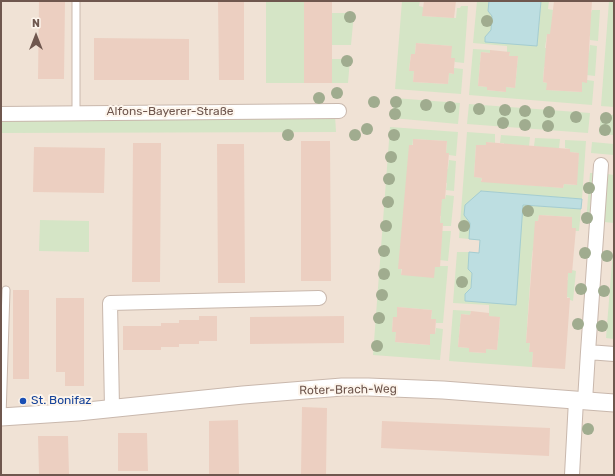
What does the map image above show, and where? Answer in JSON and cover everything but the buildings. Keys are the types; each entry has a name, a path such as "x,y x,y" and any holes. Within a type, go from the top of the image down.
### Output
{"street":[{"name":"Alfons-Bayerer-Straße","path":"1,114 339,111"},
{"path":"572,475 588,352 601,164"},
{"path":"112,408 110,303 319,298"},
{"path":"588,352 614,354"},
{"name":"Roter-Brach-Weg","path":"1,417 78,412 243,395 355,387 443,390 614,403"}],"lane":[{"path":"76,1 76,113"},
{"path":"1,417 6,290"}],"shaded area":[{"path":"1,1 614,1 614,475 1,475"}],"green space":[{"path":"266,1 304,1 304,83 266,83"},
{"path":"402,1 420,1 419,6 423,7 423,16 456,18 457,8 460,8 461,6 468,6 464,63 455,62 451,58 451,46 416,43 415,54 411,54 409,70 414,71 413,82 448,84 449,73 454,74 454,68 463,69 461,94 395,89"},
{"path":"477,1 489,1 488,11 492,16 491,31 485,37 537,46 541,1 549,1 548,9 553,10 551,34 547,34 545,48 550,48 548,67 544,67 543,82 547,83 547,90 582,92 582,82 587,80 594,81 592,105 469,95 473,49 490,50 490,53 481,52 478,86 487,87 487,90 506,92 506,87 515,88 518,56 509,56 510,52 507,52 507,46 473,43"},
{"path":"609,1 614,1 614,107 601,106"},
{"path":"592,10 600,10 598,41 590,40 590,36 586,36 587,13 591,13"},
{"path":"332,13 354,13 351,45 332,45"},
{"path":"590,45 597,46 595,76 587,75 588,66 584,66 585,53 589,53"},
{"path":"332,59 350,59 348,83 332,83"},
{"path":"394,98 460,103 458,124 392,118"},
{"path":"469,104 590,113 588,133 467,124"},
{"path":"601,114 614,115 614,135 599,134"},
{"path":"335,115 336,132 1,133 1,117"},
{"path":"390,127 458,132 456,156 446,153 447,141 413,139 401,275 440,266 448,266 443,323 436,323 436,319 431,319 432,310 397,307 397,317 393,317 392,332 396,332 395,342 429,345 430,334 435,334 436,328 443,329 440,360 373,355"},
{"path":"467,132 495,134 495,143 486,142 486,145 476,145 474,177 482,178 481,181 563,188 564,184 576,185 579,153 570,152 570,149 565,148 565,140 586,141 582,199 481,191 464,215 470,223 469,239 459,238"},
{"path":"501,135 530,137 529,146 504,147 504,143 500,143"},
{"path":"535,138 560,139 559,148 554,148 553,151 534,146"},
{"path":"592,142 614,144 614,155 591,153"},
{"path":"449,160 456,161 454,191 446,190 447,183 443,182 445,168 448,169"},
{"path":"590,173 593,173 589,222 586,222"},
{"path":"607,174 614,175 614,223 604,222"},
{"path":"446,195 454,196 451,226 443,226 443,223 440,223 441,216 437,215 442,199 445,199"},
{"path":"523,205 581,209 579,231 575,231 575,228 572,228 572,217 539,215 532,255 526,342 530,343 529,352 533,352 532,367 449,361 453,310 471,311 470,315 461,314 458,347 469,348 469,352 485,353 486,349 497,350 500,318 489,316 489,305 453,303 457,252 469,252 468,269 472,273 471,289 465,294 465,301"},
{"path":"40,220 89,221 89,252 39,251"},
{"path":"442,231 451,231 448,261 440,260"},
{"path":"614,237 614,339 606,338"},
{"path":"572,270 576,271 573,301 567,297 563,279 568,280 568,273"}],"water":[{"path":"489,1 541,1 537,46 485,42 485,37 491,30 492,16 488,11"},
{"path":"481,191 582,199 581,209 523,205 516,305 465,301 465,294 471,288 472,273 468,269 469,252 479,253 480,240 469,239 470,223 464,215 465,205"}],"place":[{"name":"St. Bonifaz","path":"23,401"}]}
